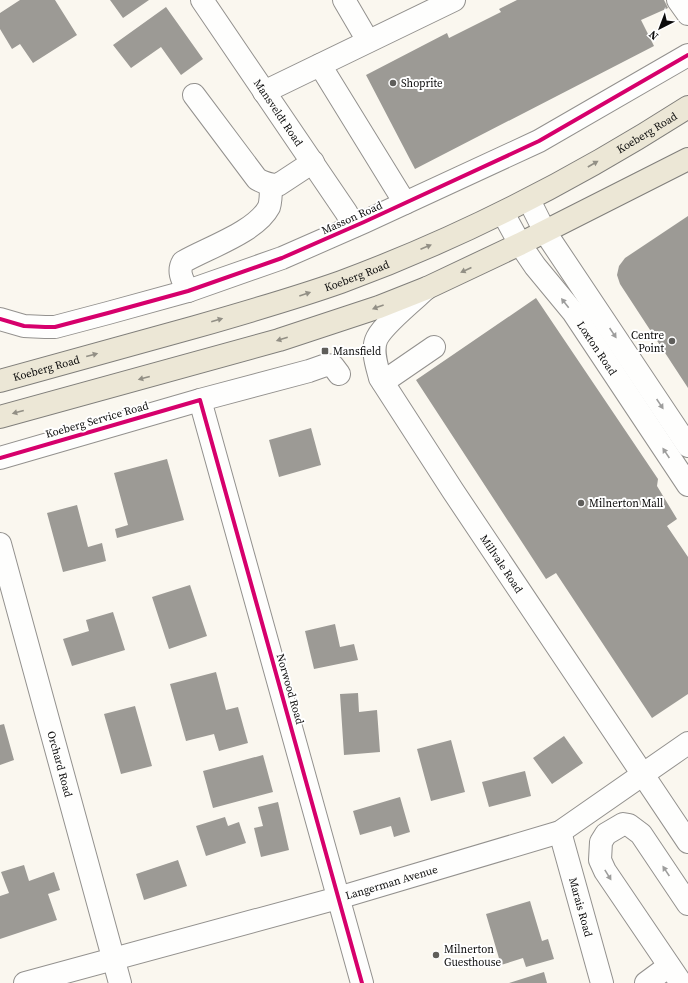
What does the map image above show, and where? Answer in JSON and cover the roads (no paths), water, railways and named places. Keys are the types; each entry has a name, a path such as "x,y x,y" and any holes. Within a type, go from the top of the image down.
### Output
{"main road":[{"name":"Koeberg Road","path":"0,380 204,324 306,294 376,268 479,225 529,200 605,157 688,107"},
{"path":"0,417 279,340 379,307 427,288 520,244 688,159"}],"street":[{"name":"Mansveldt Road","path":"202,0 313,162 354,226"},
{"path":"344,0 368,41"},
{"path":"264,92 454,0"},
{"path":"678,0 688,14"},
{"name":"Masson Road","path":"0,319 24,326 45,328 55,326 188,291 282,258 539,141 688,55"},
{"path":"320,65 405,203"},
{"path":"194,95 257,180 271,185 278,185 313,162"},
{"path":"188,291 180,272 180,267 183,262 238,234 254,223 264,214 269,206 271,185"},
{"name":"Loxton Road","path":"529,200 545,232 688,446"},
{"name":"Loxton Road","path":"503,213 520,244 535,266 573,312 688,485"},
{"name":"Millvale Road","path":"427,288 383,329 376,339 376,363 381,380 453,491 688,842"},
{"path":"381,380 434,347"},
{"name":"Koeberg Service Road","path":"0,458 326,365 332,366 339,374"},
{"name":"Norwood Road","path":"200,400 362,983"},
{"name":"Orchard Road","path":"0,544 120,983"},
{"name":"Langerman Avenue","path":"25,983 338,898 560,832 688,743"},
{"path":"646,983 675,974 605,871 600,860 601,842 606,834 623,824 635,828 641,834 688,904"},
{"name":"Marais Road","path":"560,832 602,983"}],"place":[{"name":"Shoprite","path":"393,83"},
{"name":"Centre Point","path":"672,341"},
{"name":"Mansfield","path":"325,351"},
{"name":"Milnerton Mall","path":"581,503"},
{"name":"Milnerton Guesthouse","path":"436,955"}]}
